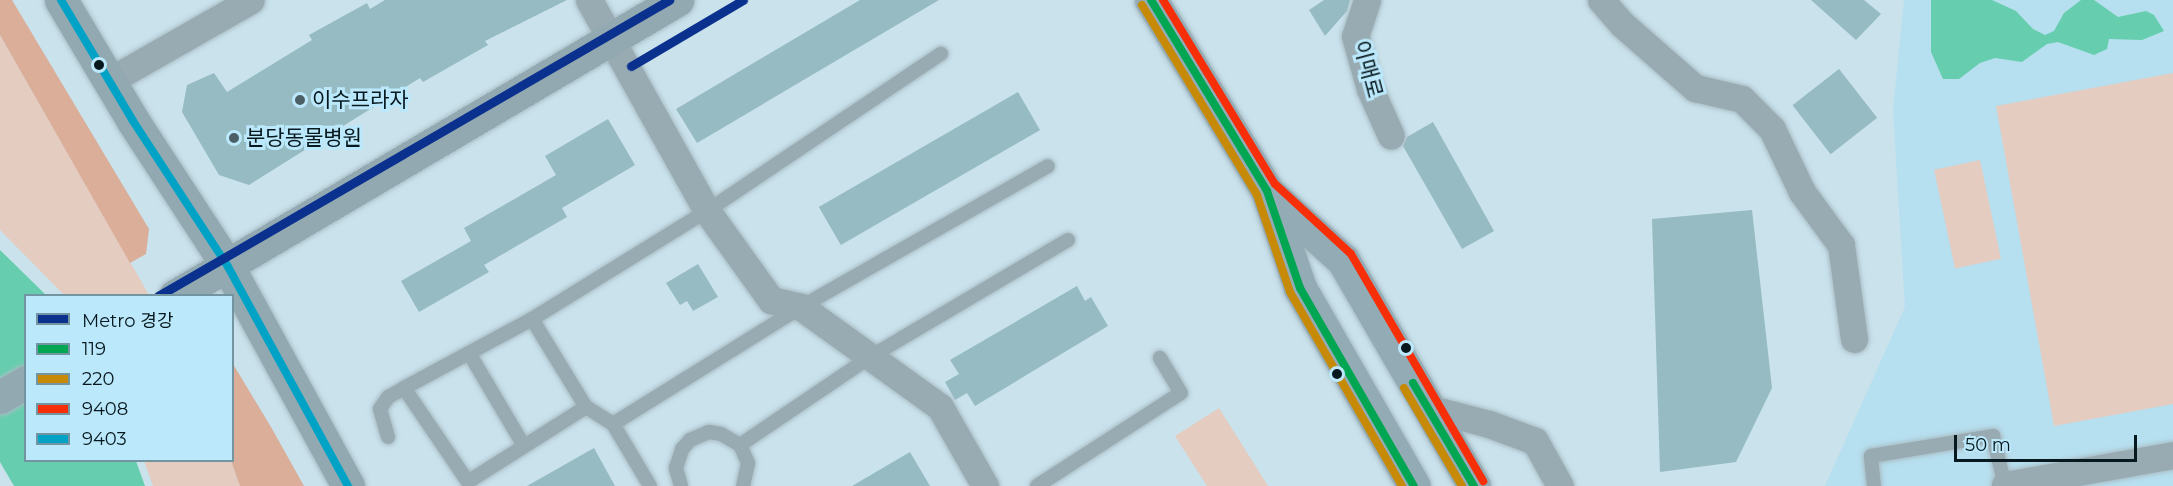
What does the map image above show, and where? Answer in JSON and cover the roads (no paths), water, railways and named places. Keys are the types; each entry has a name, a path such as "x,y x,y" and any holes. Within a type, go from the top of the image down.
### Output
{"main road":[{"path":"1160,7 1267,191 1300,288 1414,486"},
{"path":"1267,191 1343,260 1474,486"}],"street":[{"path":"61,0 109,81 227,264 348,486"},
{"path":"109,81 251,0"},
{"path":"589,0 613,38 707,212 771,300 801,307 940,407 985,486"},
{"path":"178,294 677,0"},
{"name":"이매로","path":"1368,0 1355,36 1370,89 1391,136"},
{"path":"1600,0 1623,25 1695,88 1742,99 1772,129 1802,192 1841,245 1854,339"},
{"path":"0,397 24,383"},
{"path":"1428,408 1490,424 1535,441 1560,486"},
{"path":"2005,486 2173,455"}],"lane":[{"path":"388,437 380,409 388,396 532,319 707,212 941,54"},
{"path":"613,424 801,307 1048,166"},
{"path":"740,445 870,357 1068,240"},
{"path":"532,319 586,407 613,424 650,486"},
{"path":"469,354 524,446"},
{"path":"1037,486 1181,393 1160,358"},
{"path":"404,388 468,482 586,407"},
{"path":"681,486 676,468 679,456 690,440 709,432 722,434 740,445 748,463 743,486"},
{"path":"1874,486 1871,456 1993,436 2005,486 2000,486"}],"metro line":[{"name":"경강","path":"161,294 669,0"},
{"name":"경강","path":"631,66 743,0"}],"place":[{"name":"이수프라자","path":"300,100"},
{"name":"분당동물병원","path":"234,138"}]}
